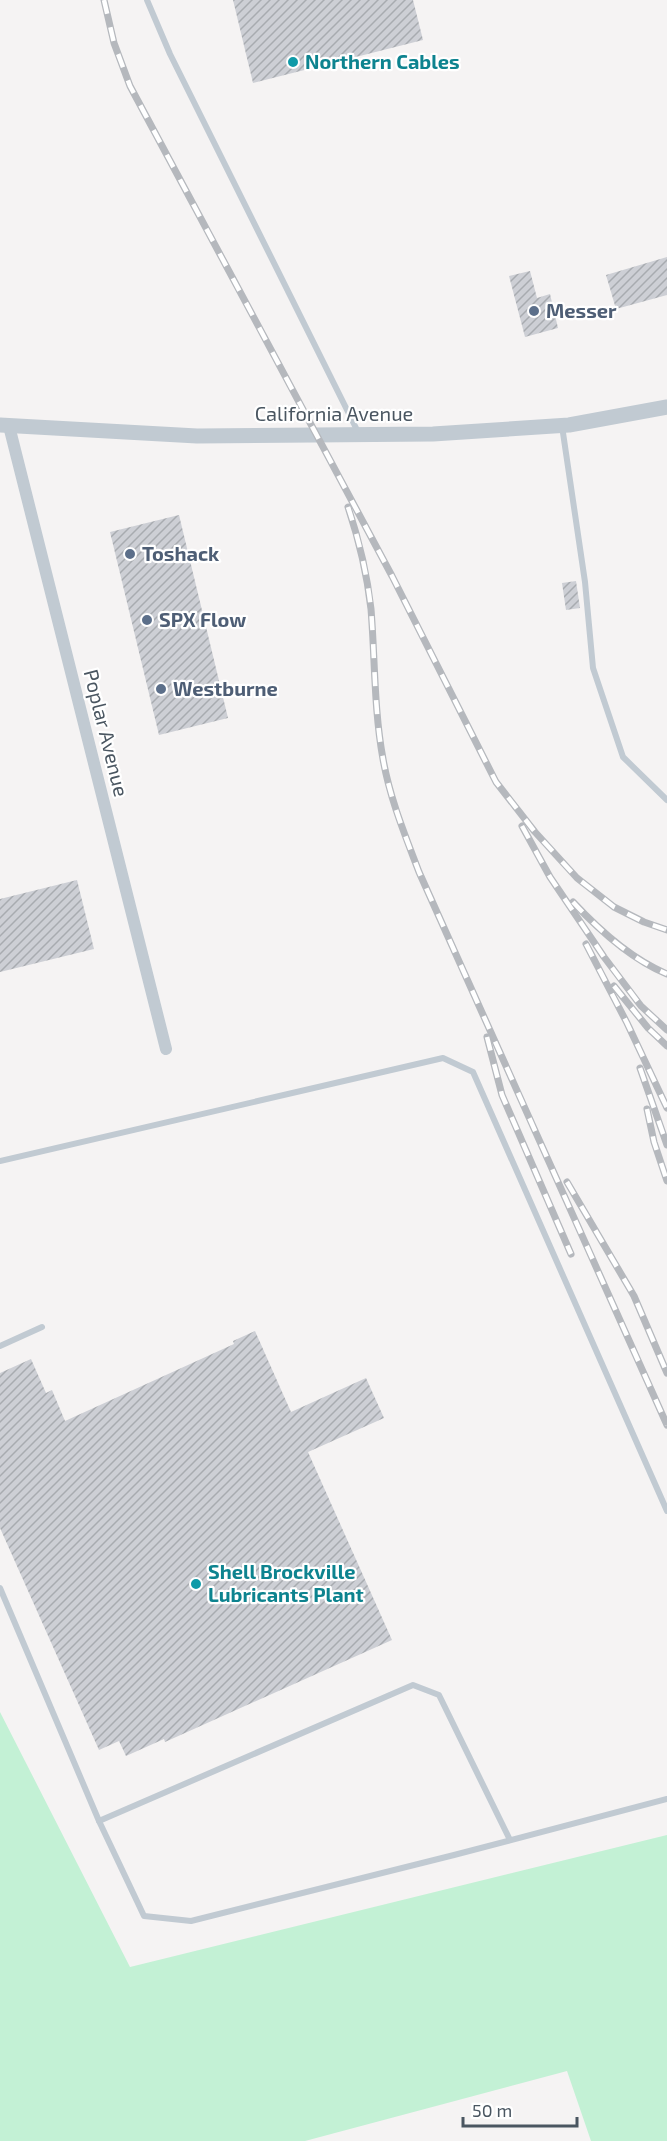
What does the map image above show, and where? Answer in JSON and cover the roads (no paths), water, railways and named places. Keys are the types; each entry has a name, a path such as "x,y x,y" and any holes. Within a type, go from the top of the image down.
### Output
{"street":[{"name":"California Avenue","path":"4,425 197,435 433,434 562,425 667,406"},
{"name":"Poplar Avenue","path":"4,425 166,1049"}],"lane":[{"path":"147,0 170,54 360,434"},
{"path":"562,425 585,582 594,668 623,757 667,800"},
{"path":"0,1161 443,1058 473,1072 667,1510"},
{"path":"0,1346 42,1327"},
{"path":"0,1588 99,1821 144,1916 191,1921 667,1799"},
{"path":"99,1821 413,1685 439,1695 510,1840"}],"railway":[{"path":"104,0 114,43 130,86 392,576 496,782 535,832 577,878 614,907 644,922 667,930"},
{"path":"348,507 367,583 371,609 380,741 398,817 419,872 667,1425"},
{"path":"522,826 550,877 604,957 641,1006 667,1030"},
{"path":"573,902 616,943 667,974"},
{"path":"586,944 667,1108"},
{"path":"614,986 648,1028 667,1046"},
{"path":"487,1037 502,1095 571,1254"},
{"path":"640,1068 667,1145"},
{"path":"647,1109 654,1142 667,1181"},
{"path":"567,1182 634,1296 667,1373"}],"place":[{"name":"Northern Cables","path":"293,62"},
{"name":"Messer","path":"534,311"},
{"name":"Toshack","path":"130,554"},
{"name":"SPX Flow","path":"147,620"},
{"name":"Westburne","path":"161,689"},
{"name":"Shell Brockville Lubricants Plant","path":"196,1584"}]}
